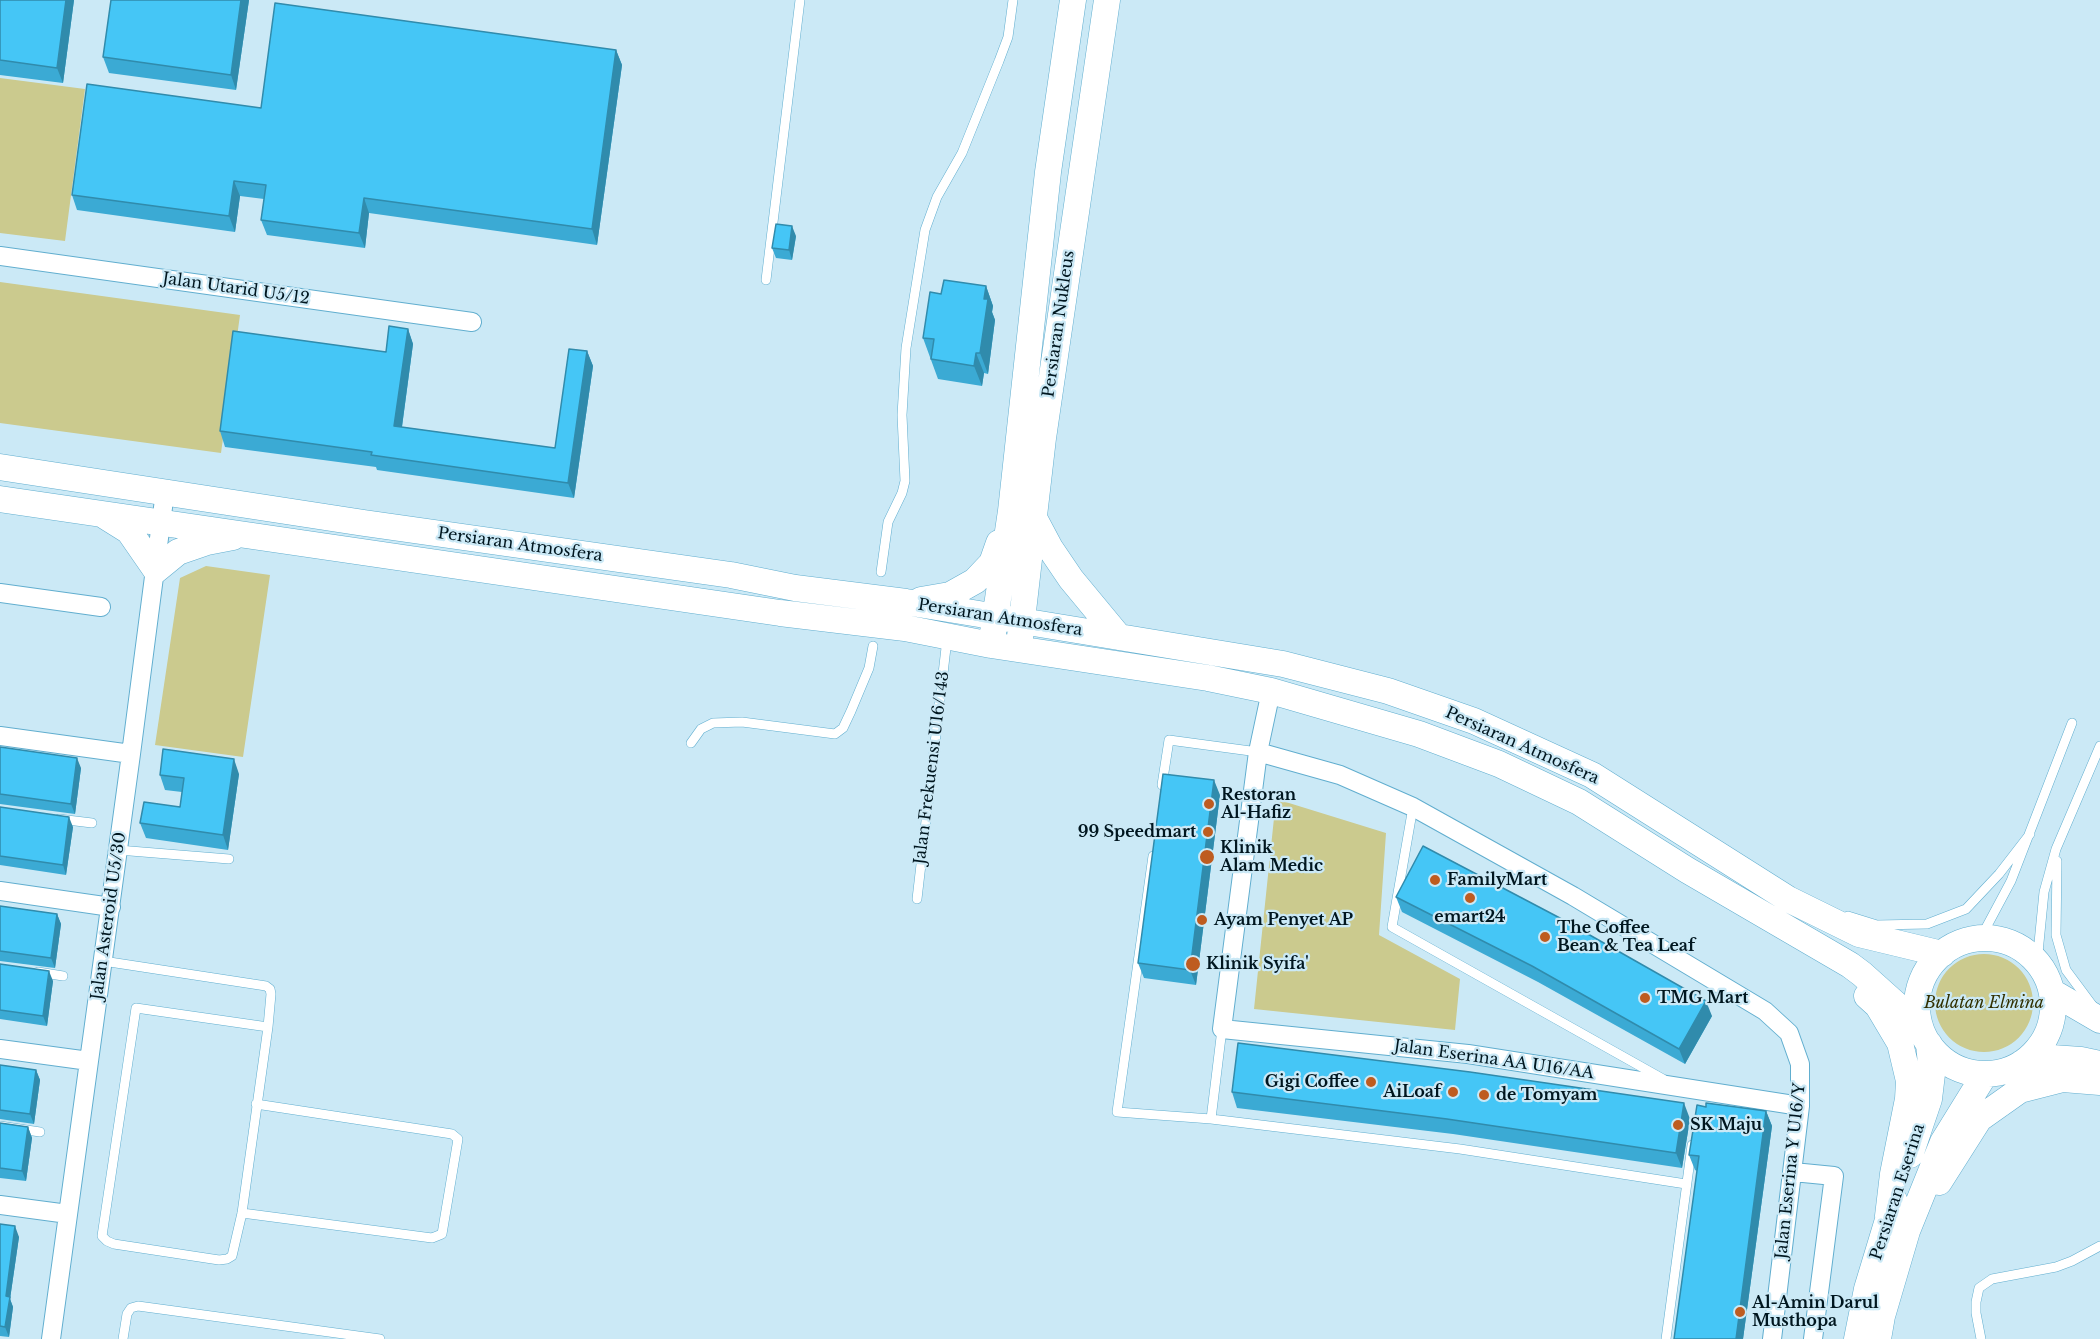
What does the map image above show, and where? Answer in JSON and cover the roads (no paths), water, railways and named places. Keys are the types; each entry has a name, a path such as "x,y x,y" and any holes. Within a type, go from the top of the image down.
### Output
{"street":[{"name":"Persiaran Nukleus","path":"1019,649 1022,621 1022,514 1048,172 1073,0"},
{"name":"Persiaran Nukleus","path":"991,645 994,617 1042,438 1107,0"},
{"name":"Jalan Utarid U5/12","path":"0,256 472,322"},
{"name":"Persiaran Atmosfera","path":"0,467 364,524 731,575 795,588 906,602 1283,664 1388,691 1474,721 1592,776 1788,899 1859,934 1942,954"},
{"name":"Jalan Asteroid U5/30","path":"51,1339 111,907 165,492"},
{"name":"Persiaran Atmosfera","path":"0,499 780,613 905,628 991,645 1208,678 1271,691 1419,734 1499,764 1579,802 1687,870 1862,974 1924,1035"},
{"path":"101,513 129,531 156,570 178,552 207,542 245,534"},
{"path":"906,602 950,595 975,581 992,563 1022,514 1119,637"},
{"path":"0,593 100,607"},
{"path":"1222,1029 1258,752 1271,691"},
{"path":"0,736 131,754"},
{"name":"Jalan Eserina Y U16/Y","path":"1258,752 1340,775 1413,807 1573,896 1765,1011 1789,1033 1800,1064 1800,1106 1772,1339"},
{"path":"0,891 111,907"},
{"path":"1756,911 1864,993 1878,1006 1900,1043 1910,1081 1893,1174 1897,1224 1922,1210 1979,1119 2020,1090 2063,1079 2100,1082"},
{"path":"2022,1063 2042,1044 2048,1032 2053,1012 2052,992 2046,977 2037,963 2021,949 2001,940 1980,939 1959,943 1942,954 1928,968 1920,986 1917,1006 1924,1035 1943,1059 1963,1070 1985,1074 2005,1071 2022,1063 2052,1058 2100,1064"},
{"path":"2052,992 2100,1020"},
{"name":"Jalan Eserina AA U16/AA","path":"1222,1029 1468,1054 1677,1087 1700,1096 1800,1106"},
{"name":"Persiaran Eserina","path":"1878,1339 1897,1224 1929,1099 1932,1074 1924,1035"},
{"path":"0,1049 89,1061"},
{"name":"Persiaran Eserina","path":"1857,1339 1867,1289 1897,1224 1943,1142 1985,1074"},
{"path":"1793,1172 1834,1176 1813,1339"},
{"path":"0,1205 68,1214"}],"lane":[{"path":"766,280 800,0"},
{"path":"881,572 888,522 902,493 905,481 902,415 906,348 925,230 937,197 962,153 1002,53 1008,37 1013,0"},
{"name":"Jalan Frekuensi U16/143","path":"917,899 948,637"},
{"path":"691,743 701,729 713,723 742,722 835,734 843,728 851,711 869,668 873,646"},
{"path":"1980,939 2011,881 2072,723"},
{"path":"1161,798 1169,740 1258,752"},
{"path":"2037,963 2044,892 2058,843 2100,746"},
{"path":"1413,807 1392,927 1677,1087"},
{"path":"46,817 92,823"},
{"path":"1788,899 1877,925 1928,924 1966,909 1999,874 2030,834"},
{"path":"2058,843 2055,935 2066,970 2087,1000 2100,1013"},
{"path":"1154,845 1117,1113 1211,1119 1460,1149 1686,1184"},
{"path":"118,850 229,859"},
{"path":"103,961 266,986 270,989 271,994 268,1027 243,1213 232,1256 219,1260 114,1244 102,1236 136,1008 268,1027"},
{"path":"32,971 63,976"},
{"path":"1211,1119 1222,1029"},
{"path":"243,1213 432,1238 442,1234 458,1139 452,1134 256,1104"},
{"path":"0,1126 40,1132"},
{"path":"1666,1339 1694,1137"},
{"path":"1981,1339 1976,1313 1979,1288 1992,1279 2056,1267 2100,1246"},
{"path":"123,1339 127,1314 131,1308 138,1306 380,1339"}],"place":[{"name":"Restoran Al-Hafiz","path":"1209,804"},
{"name":"99 Speedmart","path":"1208,832"},
{"name":"Klinik Alam Medic","path":"1207,857"},
{"name":"FamilyMart","path":"1435,880"},
{"name":"emart24","path":"1470,898"},
{"name":"Ayam Penyet AP","path":"1202,920"},
{"name":"The Coffee Bean & Tea Leaf","path":"1545,937"},
{"name":"Klinik Syifa'","path":"1193,964"},
{"name":"TMG Mart","path":"1645,998"},
{"name":"Gigi Coffee","path":"1371,1082"},
{"name":"AiLoaf","path":"1453,1092"},
{"name":"de Tomyam","path":"1484,1095"},
{"name":"SK Maju","path":"1678,1125"},
{"name":"Al-Amin Darul Musthopa","path":"1740,1312"}],"park label":[{"name":"Bulatan Elmina","path":"1984,1003"}]}
